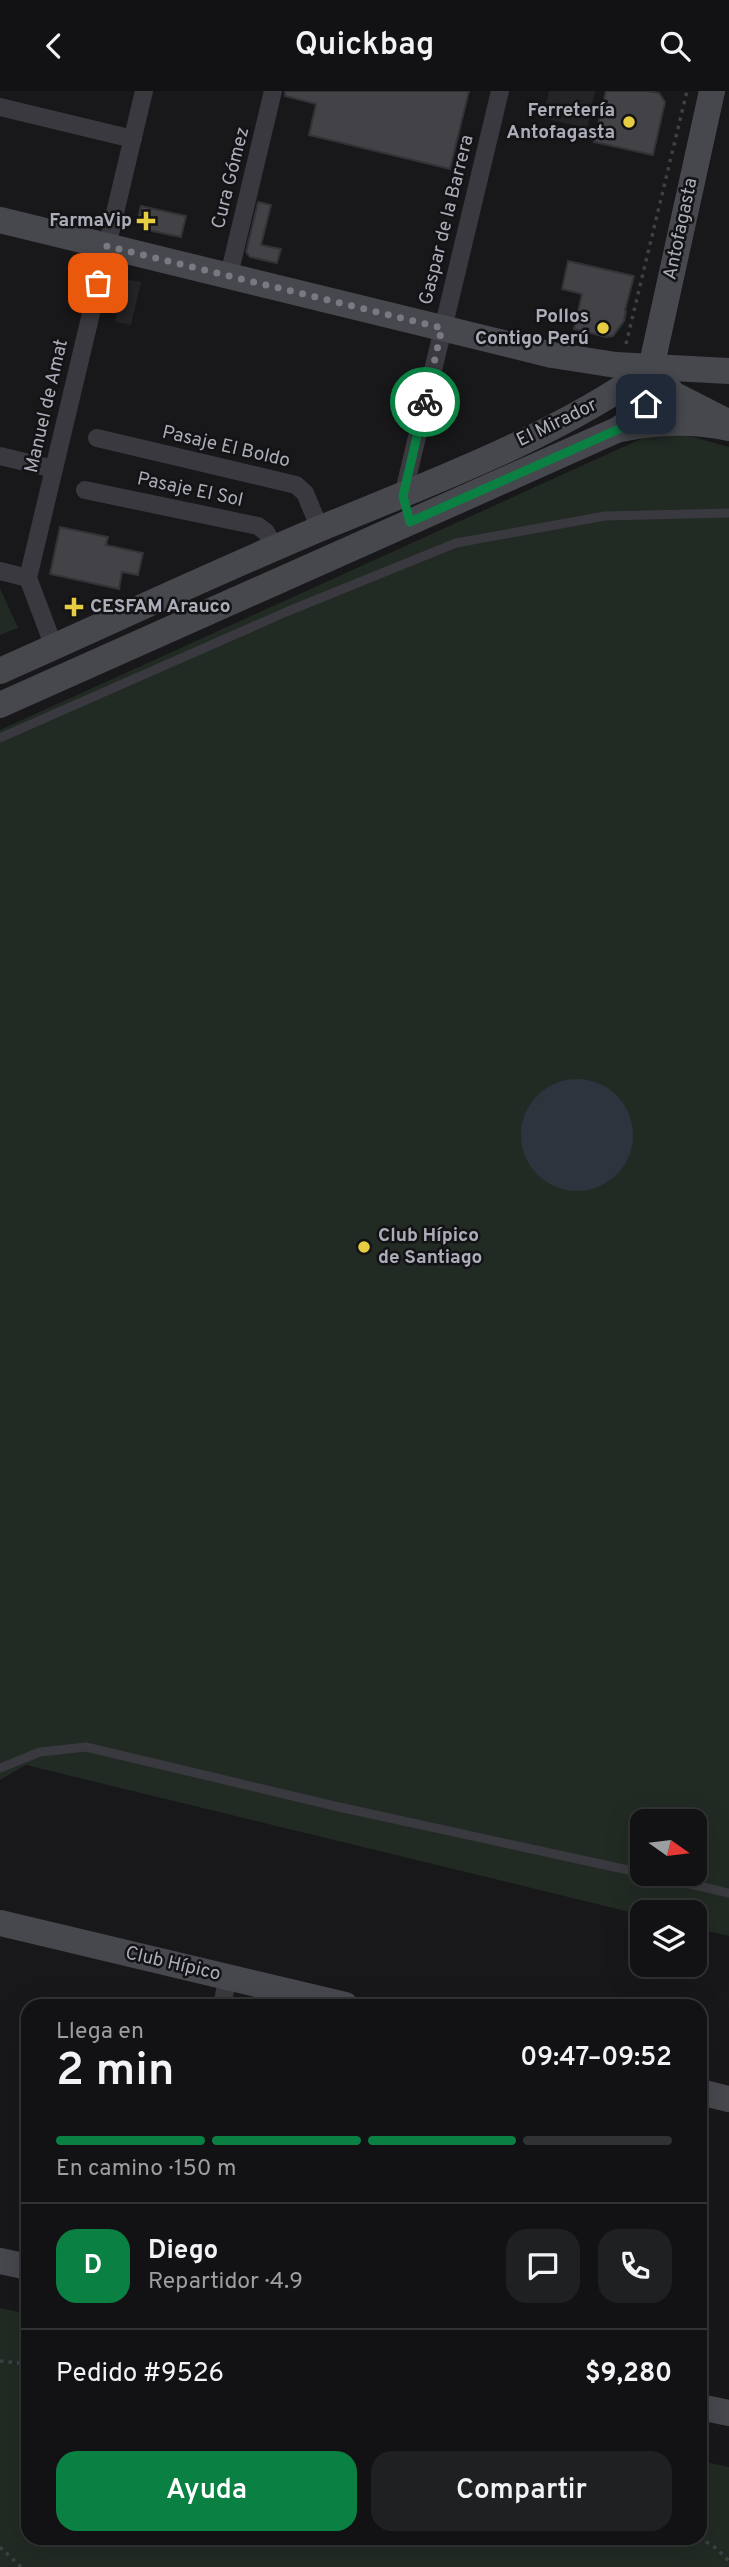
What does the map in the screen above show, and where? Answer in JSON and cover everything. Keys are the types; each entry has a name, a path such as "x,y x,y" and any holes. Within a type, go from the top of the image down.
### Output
{"main road":[{"name":"Antofagasta","path":"651,368 712,91"},
{"path":"0,220 584,361 729,372"},
{"path":"651,368 673,394 729,423"},
{"name":"El Mirador","path":"2,696 410,522 619,429 634,419 646,404 652,386 651,368"},
{"name":"El Mirador","path":"0,671 320,529 403,496 577,416 651,368"},
{"path":"619,429 668,421 729,428"},
{"name":"Club Hípico","path":"0,1923 320,1999"},
{"path":"707,2094 729,2099"},
{"path":"0,2261 21,2266"},
{"path":"707,2408 729,2413"}],"street":[{"name":"Manuel de Amat","path":"28,578 144,91"},
{"name":"Cura Gómez","path":"229,275 274,91"},
{"name":"Gaspar de la Barrera","path":"410,522 403,496 500,91"},
{"path":"0,107 133,139"},
{"name":"Pasaje El Boldo","path":"97,438 296,485 305,493 320,529"},
{"path":"0,456 54,469"},
{"name":"Pasaje El Sol","path":"85,489 258,526 266,532 275,549"},
{"path":"0,571 28,578 54,647"},
{"path":"223,1999 228,1977"}],"lane":[{"path":"0,738 286,612 456,543 605,516 729,513"},
{"path":"0,1768 40,1752 86,1747 339,1807 630,1870"},
{"path":"706,1887 729,1892"}],"path":[{"path":"626,346 687,91"},
{"path":"0,2361 21,2363"},
{"path":"707,2542 729,2561"},
{"path":"0,2547 21,2567"}],"shaded area":[{"path":"549,91 595,91 587,128 543,118"},
{"path":"129,280 141,282 131,325 115,322 123,285"},
{"name":"Club Hípico de Santiago","path":"663,429 729,447 729,1936 707,1931 707,1900 630,1900 630,1912 26,1765 0,1780 0,730"},
{"path":"0,588 18,628 0,635"},
{"path":"577,1079 598,1083 617,1095 629,1114 633,1135 629,1156 617,1175 598,1187 577,1191 556,1187 537,1175 525,1156 521,1135 525,1114 537,1095 556,1083"},
{"path":"0,2308 21,2312 21,2545 707,2545 707,2462 729,2467 729,2567 0,2567"}],"building":[{"path":"285,91 469,91 450,169 309,135 316,104 285,96"},
{"name":"Ferretería Antofagasta","path":"606,91 659,93 665,102 653,155 594,142"},
{"path":"258,202 271,205 261,245 281,249 277,263 250,257 246,252"},
{"path":"141,206 186,216 181,237 143,229 138,219"},
{"path":"568,261 634,276 624,321 613,336 606,337 574,329 582,294 562,289"},
{"path":"60,527 108,537 106,545 143,553 138,575 122,572 119,589 50,574"}],"way so far":[{"path":"98,283 107,246 442,328 425,402"}],"place":[{"name":"Ferretería Antofagasta","path":"629,122"},
{"name":"FarmaVip","path":"146,221"},
{"name":"Pollos Contigo Perú","path":"603,328"},
{"name":"CESFAM Arauco","path":"74,607"},
{"name":"Club Hípico de Santiago","path":"364,1247"}],"route":[{"path":"425,402 403,496 410,522 619,429 634,419 646,404"}]}
